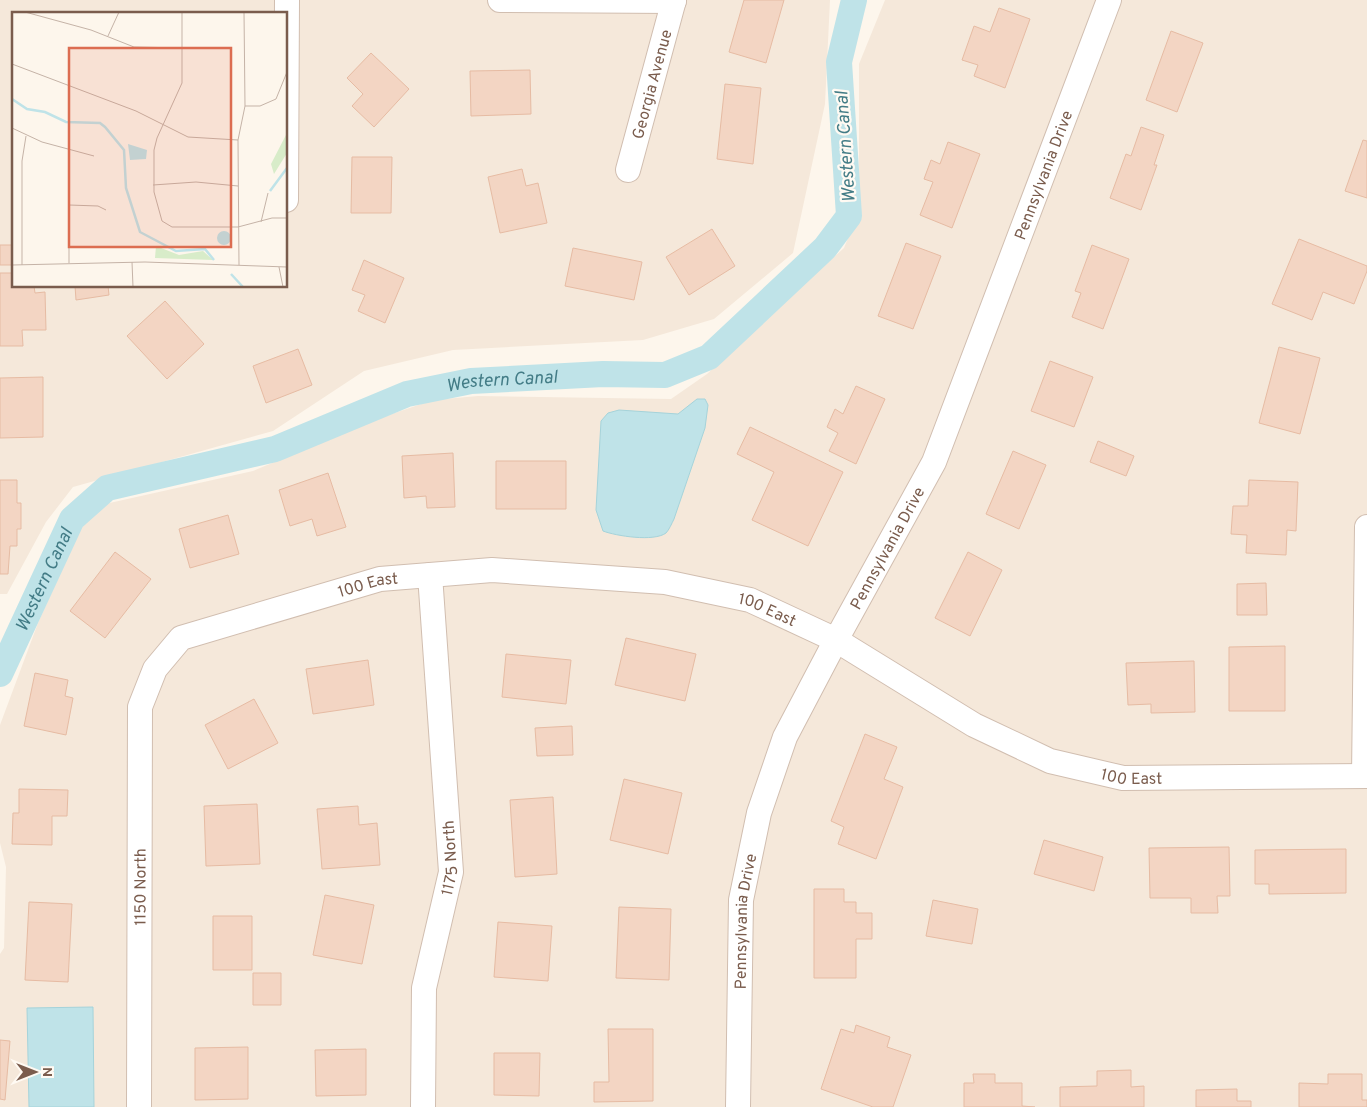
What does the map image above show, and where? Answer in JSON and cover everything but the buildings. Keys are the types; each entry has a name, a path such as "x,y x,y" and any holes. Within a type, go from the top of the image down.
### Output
{"street":[{"path":"500,0 674,1"},
{"name":"Pennsylvania Drive","path":"738,1107 740,900 759,813 785,737 934,462 1109,0"},
{"name":"Georgia Avenue","path":"628,170 674,1"},
{"path":"1366,776 1367,527"},
{"name":"100 East","path":"155,669 182,638 380,579 492,570 665,582 750,600 836,640 974,724 1050,762 1123,778 1366,776"},
{"name":"1175 North","path":"423,1107 424,988 451,872 430,575"},
{"name":"1150 North","path":"139,1107 140,707 155,669"}],"shaded area":[{"path":"0,0 830,0 825,104 793,253 714,319 643,340 453,350 364,371 273,431 73,487 46,522 7,594 0,594"},
{"path":"885,0 1367,0 1367,1107 0,1107 0,954 4,948 6,867 0,843 0,725 38,623 81,527 105,504 253,471 383,417 433,400 478,396 671,399 707,374 844,248 859,211 859,64"}],"water":[{"path":"697,399 705,399 708,405 705,428 674,519 667,532 660,536 644,538 617,535 603,531 596,510 601,421 608,413 619,410 678,414"},
{"path":"93,1007 94,1107 29,1107 27,1008"}],"waterway":[{"name":"Western Canal","path":"0,674 72,519 107,488 275,449 407,394 471,381 603,374 665,375 709,357 825,248 849,216 839,62 854,0"}]}
